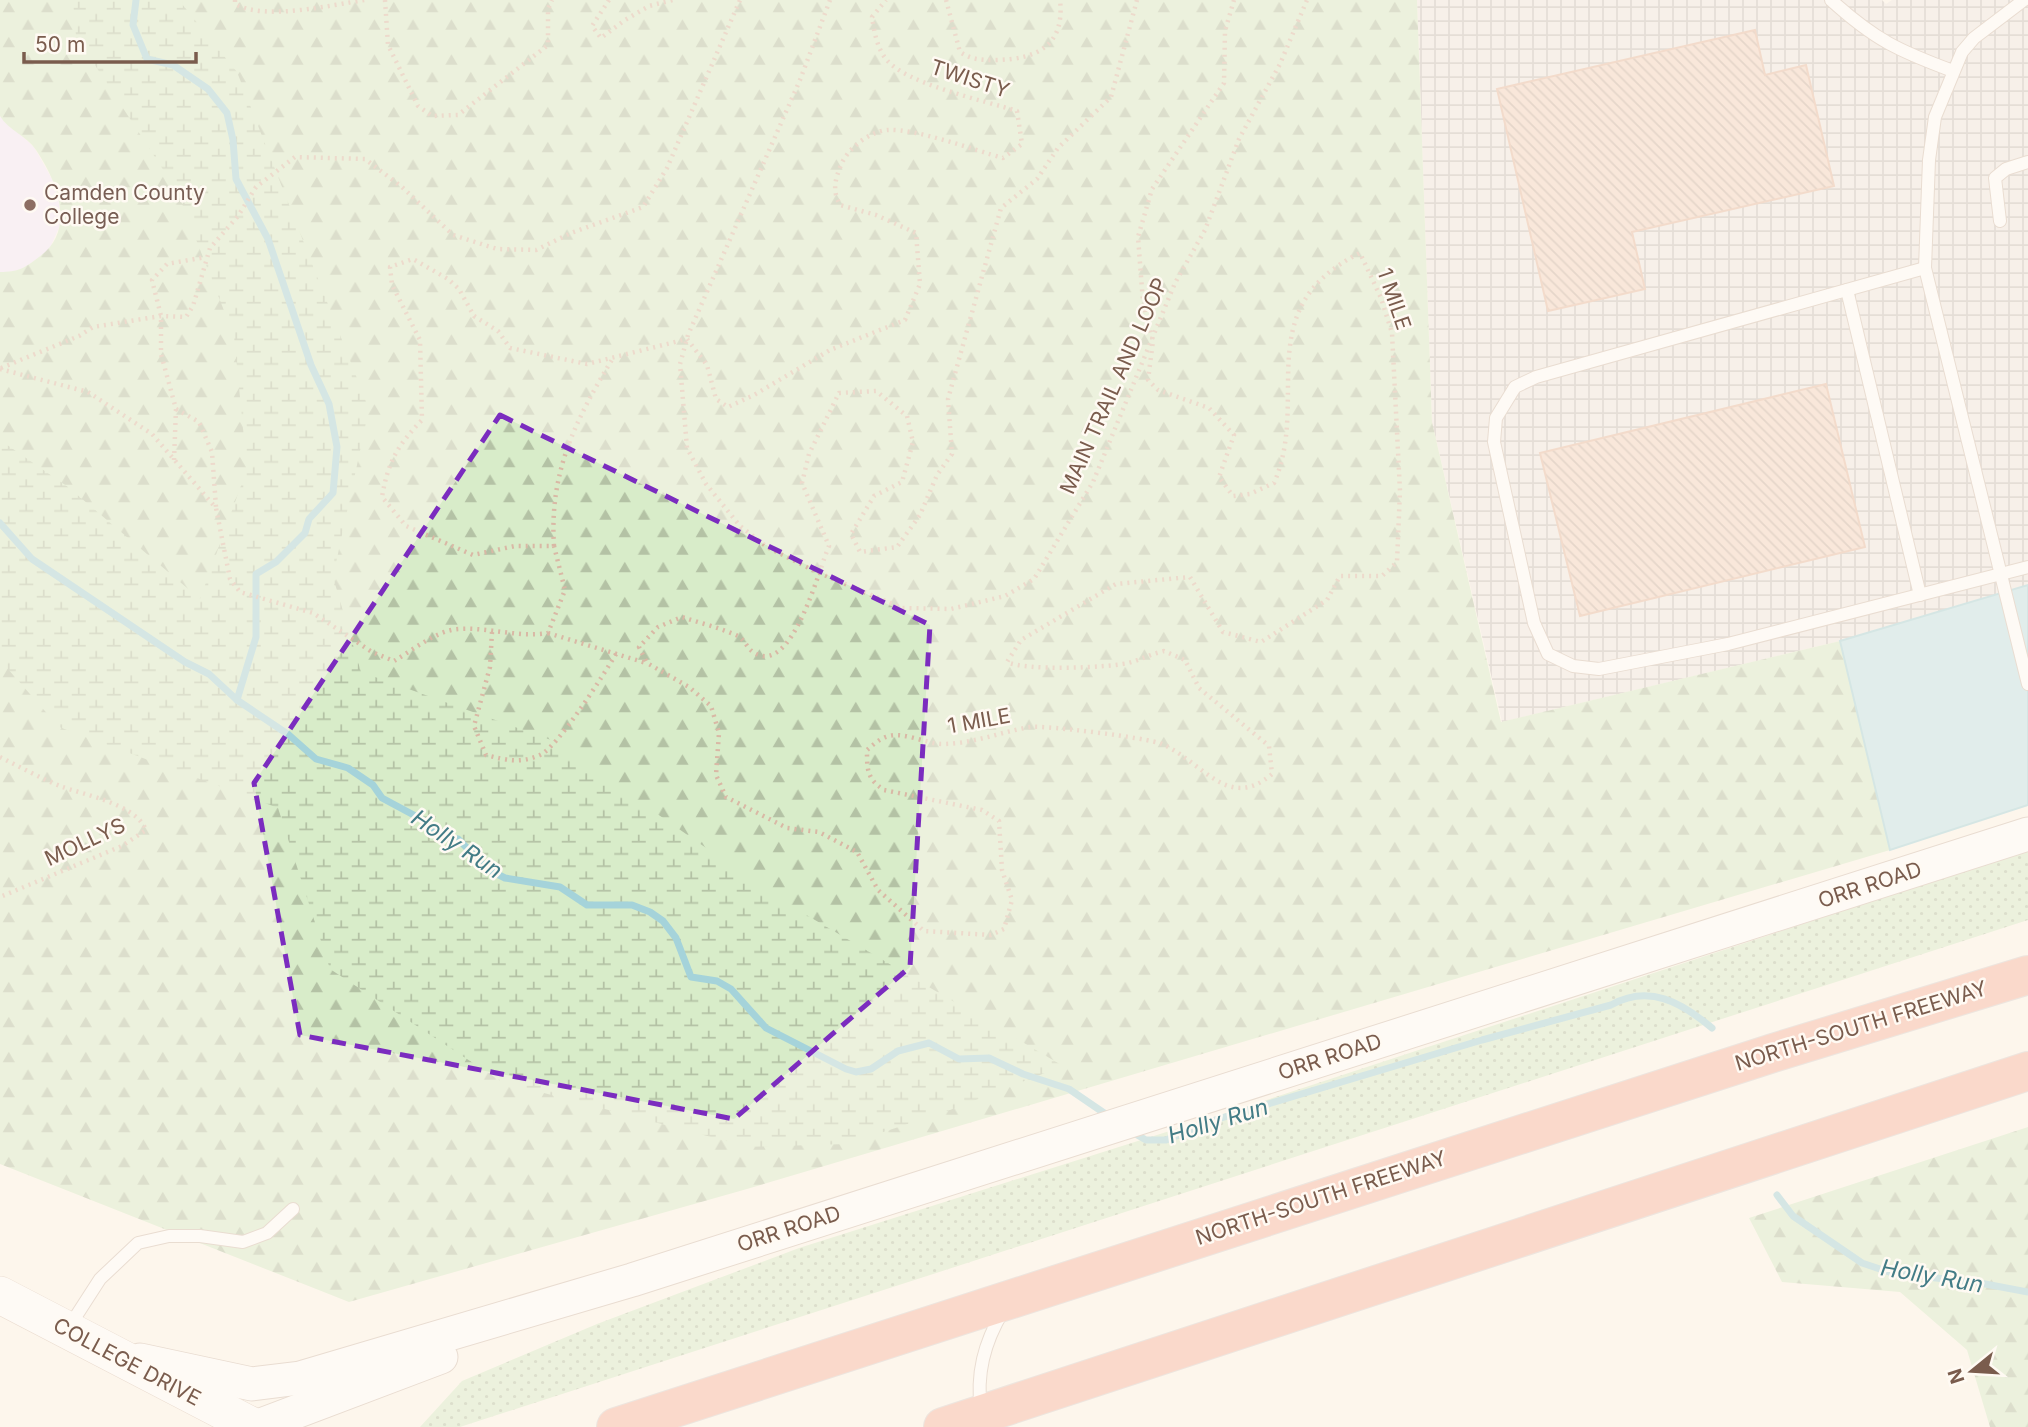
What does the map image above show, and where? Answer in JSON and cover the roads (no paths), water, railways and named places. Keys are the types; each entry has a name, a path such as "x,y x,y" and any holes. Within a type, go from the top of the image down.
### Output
{"highway":[{"name":"NORTH-SOUTH FREEWAY","path":"616,1427 1013,1296 1773,1053 2028,975"},
{"path":"943,1427 2028,1071"}],"main road":[{"name":"COLLEGE DRIVE","path":"0,1296 255,1427"}],"street":[{"name":"ORR ROAD","path":"110,1353 222,1379 277,1383 632,1280 2028,835"},
{"name":"ORR ROAD","path":"255,1427 478,1343 632,1280"}],"lane":[{"path":"1831,0 1863,29 1896,50 1953,71"},
{"path":"2024,0 1974,38 1962,52 1935,117 1929,160 1925,268 2028,684"},
{"path":"2000,221 1995,178 2006,169 2028,162"},
{"path":"1925,268 1536,377 1515,387 1496,418 1494,442 1534,623 1548,654 1557,660 1598,669 1728,645 2028,567"},
{"path":"1847,290 1920,595"},
{"path":"67,1331 100,1279 138,1243 170,1236 200,1236 243,1242 267,1233 293,1209"},
{"path":"982,1414 980,1368 987,1343 1013,1296"}],"water":[{"path":"2028,585 2028,805 1890,850 1840,641"}],"waterway":[{"path":"136,0 133,25 147,59 173,65 208,89 227,113 233,140 236,179 268,239 311,365 329,404 337,447 333,493 309,519 305,533 276,562 256,574 256,637 237,700"},
{"name":"Holly Run","path":"0,523 32,559 185,662 209,674 237,700 289,735 316,759 348,768 373,785 382,798 423,820 442,837 458,839 489,870 505,878 560,887 587,905 632,905 650,912 663,921 676,938 691,977 717,981 731,989 766,1028 856,1072 871,1069 898,1051 929,1043 959,1059 989,1058 1023,1074 1069,1089 1110,1117"},
{"name":"Holly Run","path":"1132,1132 1146,1140 1166,1140 1218,1119 1638,996 1651,996 1676,1004 1712,1028"},
{"name":"Holly Run","path":"1777,1195 1793,1216 1862,1263 1892,1273 1980,1283 2028,1292"}],"place":[{"name":"Camden County College","path":"30,205"}]}
